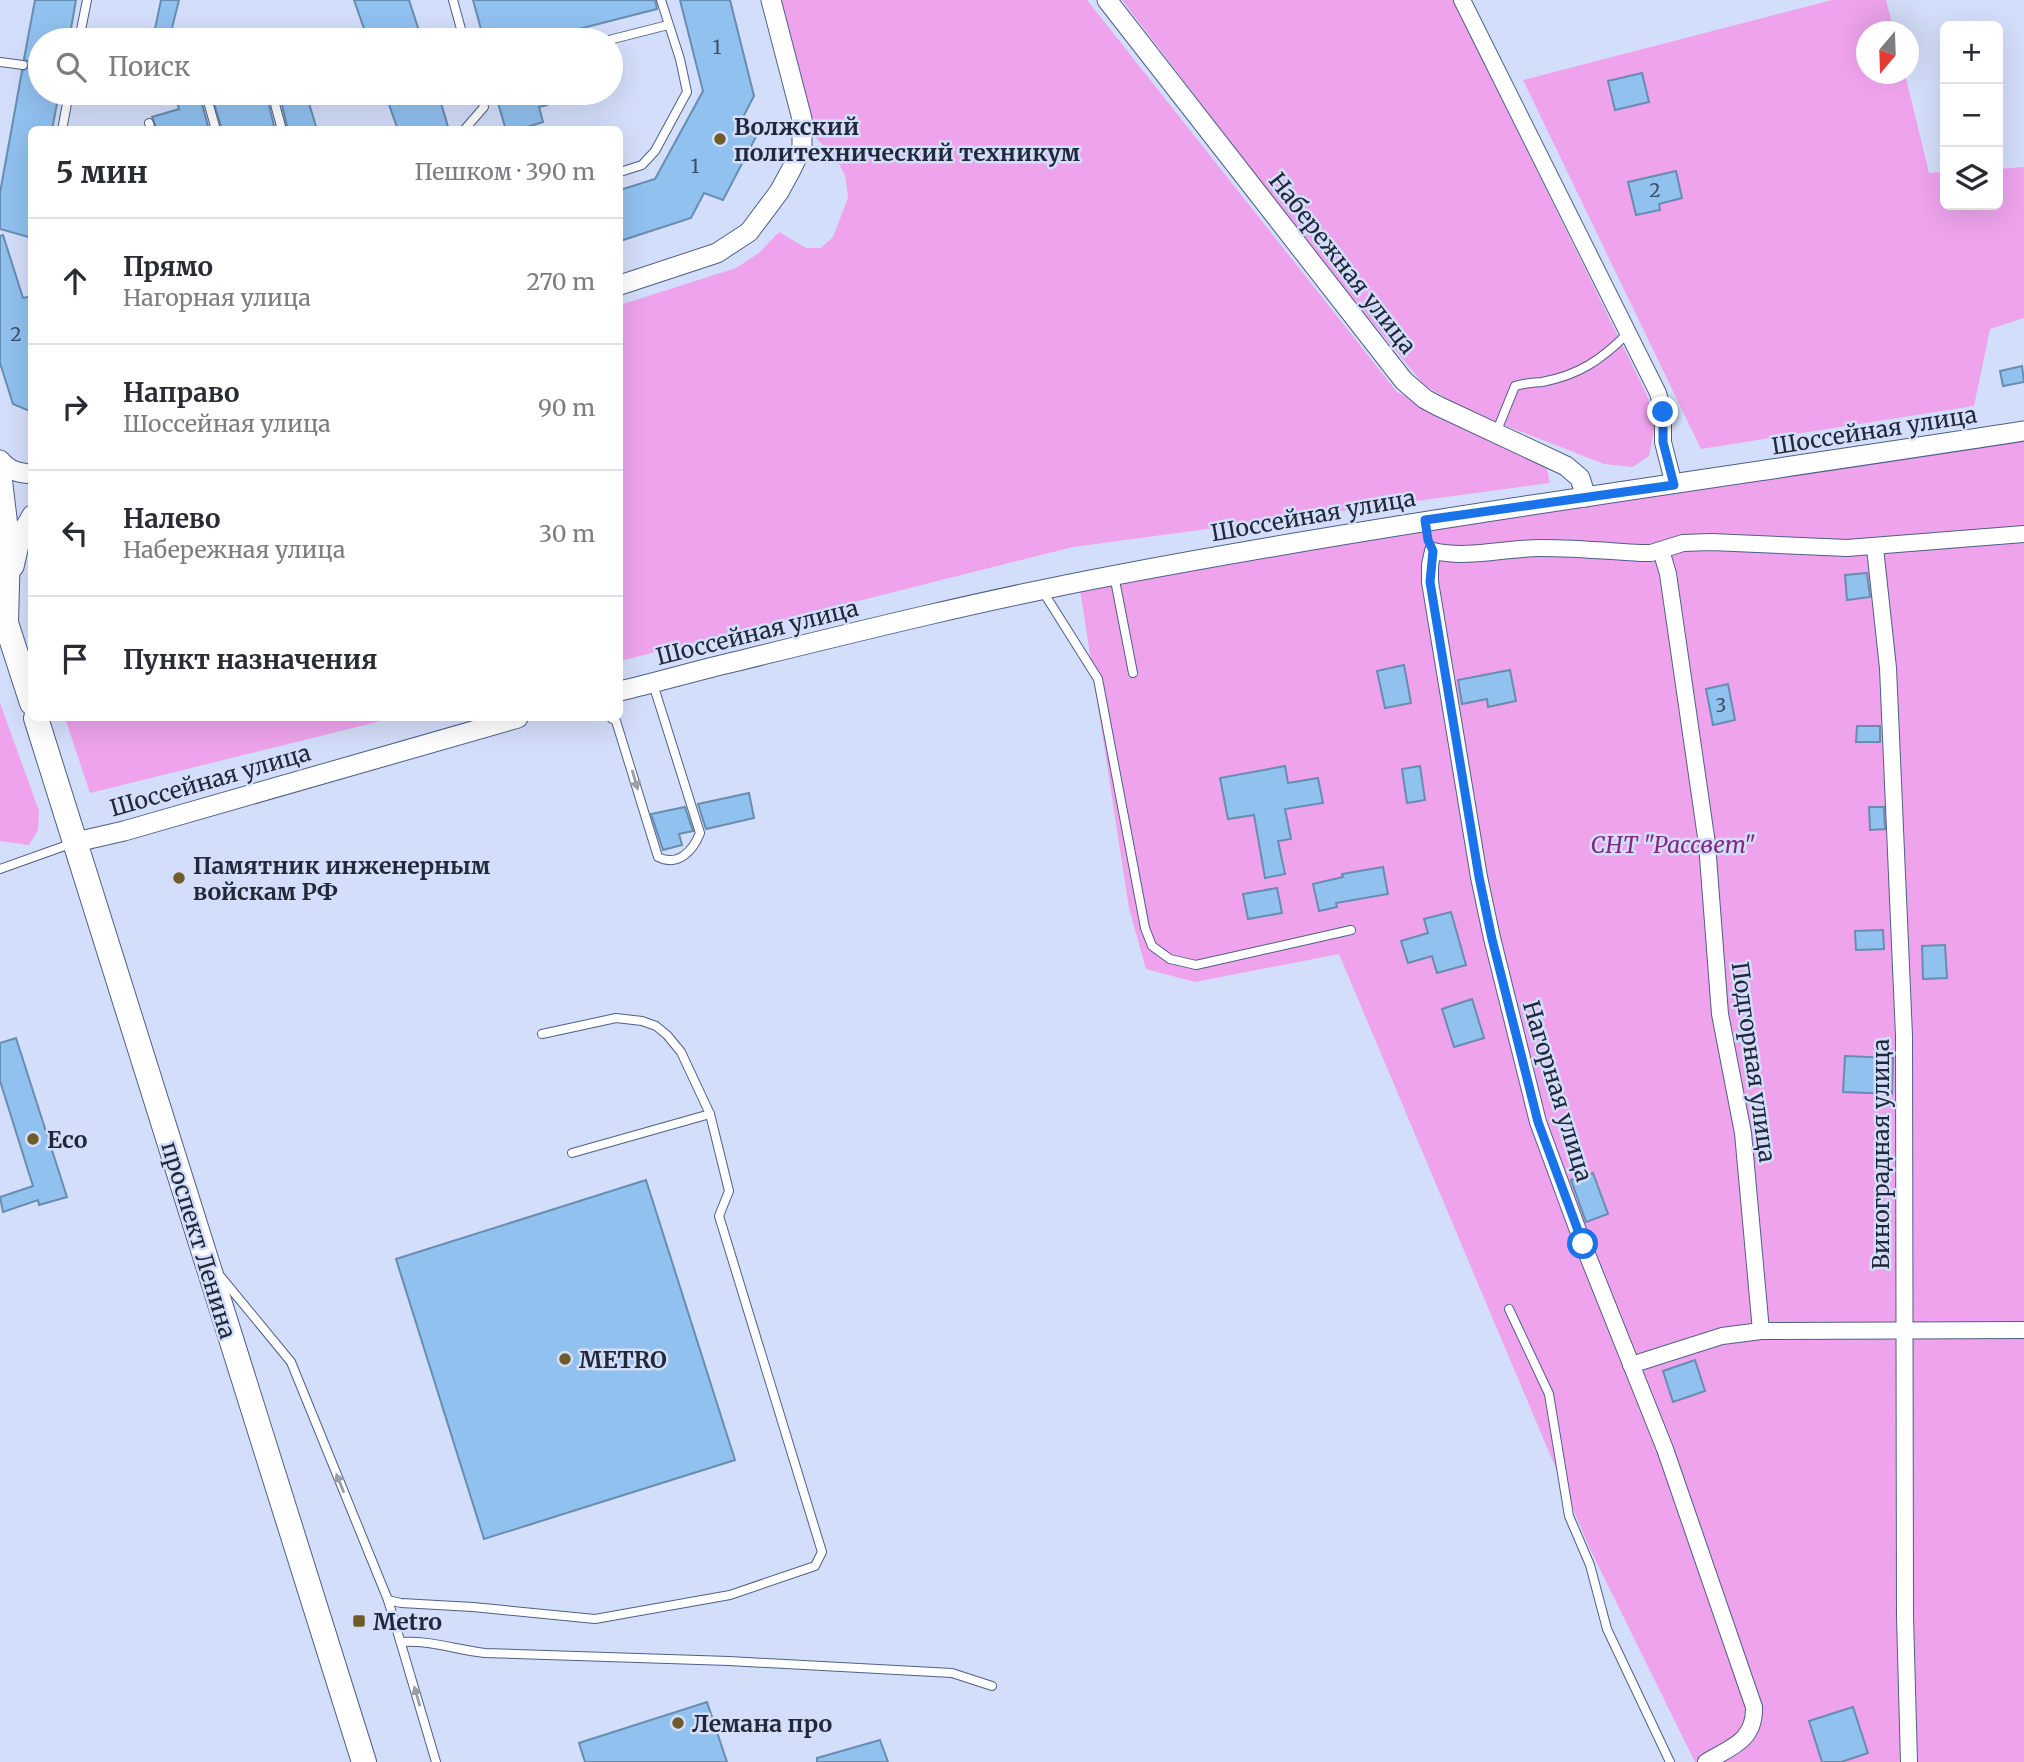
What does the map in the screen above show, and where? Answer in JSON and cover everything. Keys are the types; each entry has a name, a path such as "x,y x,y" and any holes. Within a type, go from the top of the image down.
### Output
{"main road":[{"path":"0,481 8,547 2,619 28,692"},
{"name":"проспект Ленина","path":"37,721 364,1762"}],"street":[{"path":"623,284 718,253 750,232 779,192 802,146 802,119 771,0"},
{"name":"Набережная улица","path":"1108,0 1404,381 1425,399 1574,472 1580,478 1586,497"},
{"path":"1462,0 1658,393 1663,412 1663,442 1674,485"},
{"name":"Шоссейная улица","path":"623,690 759,656 1114,575 1425,520 2024,431"},
{"path":"0,460 6,468 28,474"},
{"name":"Нагорная улица","path":"1425,520 1433,551 1430,582 1479,877 1538,1122 1583,1244 1665,1449 1754,1707 1755,1718 1748,1735 1706,1762"},
{"path":"2,619 15,557 28,522"},
{"path":"1433,551 1469,555 1505,549 1542,548 1640,553 1683,543 1711,542 1875,548 2024,534"},
{"name":"Виноградная улица","path":"1875,548 1888,668 1903,1036 1905,1617 1909,1762"},
{"name":"Подгорная улица","path":"1661,550 1668,574 1707,844 1720,1014 1744,1133 1761,1331"},
{"name":"Шоссейная улица","path":"76,842 124,831 508,721"},
{"path":"1631,1365 1722,1336 1761,1331 2024,1330"}],"lane":[{"path":"81,28 87,0"},
{"path":"453,0 461,28"},
{"path":"623,171 642,165 655,151 687,92 680,59 661,0"},
{"path":"623,37 668,25"},
{"path":"0,62 23,65"},
{"path":"63,126 67,105"},
{"path":"209,105 215,126"},
{"path":"275,105 281,126"},
{"path":"467,126 483,105"},
{"path":"1496,433 1515,386 1526,382 1540,382 1586,368 1605,356 1627,334"},
{"path":"1114,575 1133,673"},
{"path":"1041,590 1098,679 1145,928 1152,946 1170,959 1196,965 1351,930"},
{"path":"615,721 658,857 665,861 684,857 700,833 653,684"},
{"path":"0,869 76,842"},
{"path":"388,1600 595,1619 730,1595 815,1566 822,1552 719,1216 729,1191 710,1114 681,1052 656,1026 642,1021 616,1018 542,1034"},
{"path":"572,1153 710,1114"},
{"path":"205,1258 291,1362 388,1600 436,1762"},
{"path":"1509,1309 1549,1394 1569,1516 1590,1565 1607,1629 1670,1762"},
{"path":"402,1642 417,1641 485,1653 729,1661 952,1673 992,1686"}],"green space":[{"path":"781,0 1087,0 1397,392 1546,465 1550,483 1073,547 623,660 623,304 736,268 759,253 779,232 806,248 821,248 833,237 848,198 845,175 836,158 812,134"},
{"path":"1122,0 1453,0 1646,393 1656,420 1649,456 1633,467 1604,464 1468,411 1424,385 1320,259"},
{"path":"1832,0 1886,0 1891,21 1856,21 1856,84 1907,84 1929,173 1940,172 1940,210 2003,210 2003,169 2024,167 2024,318 1990,329 1974,406 1701,449 1523,80"},
{"name":"СНТ \"Рассвет\"","path":"2024,436 2024,1762 1695,1762 1589,1547 1339,954 1195,982 1146,969 1129,908 1080,589 1444,525"},
{"path":"0,703 39,811 38,830 29,845 0,841"},
{"path":"66,721 381,721 90,793"}],"building":[{"path":"35,0 76,0 71,28 30,28"},
{"path":"161,0 179,0 172,28 155,28"},
{"path":"354,0 409,0 418,28 364,28"},
{"path":"473,0 655,0 657,9 583,28 481,28"},
{"path":"680,0 730,0 754,96 740,123 758,133 723,200 704,193 691,218 623,240 623,189 655,179 703,91"},
{"path":"28,38 28,61 24,59"},
{"path":"28,68 28,105 57,105 53,126 28,126 28,237 0,229 0,193 22,71"},
{"path":"1642,73 1649,102 1615,110 1608,81"},
{"path":"178,105 202,105 208,126 155,126 152,117 179,109"},
{"path":"215,105 269,105 274,126 221,126"},
{"path":"282,105 310,105 316,126 287,126"},
{"path":"389,105 442,105 448,126 397,126"},
{"path":"499,105 547,105 539,107 543,122 530,126 505,126"},
{"path":"1676,171 1682,198 1659,204 1660,210 1636,215 1628,182"},
{"path":"3,235 23,298 28,297 28,410 13,404 0,363 0,236"},
{"path":"2022,366 2024,382 2003,386 2000,371"},
{"path":"1867,573 1870,597 1847,600 1845,575"},
{"path":"1404,665 1411,703 1385,708 1377,671"},
{"path":"1510,670 1516,701 1488,707 1487,699 1462,704 1458,680"},
{"path":"1728,684 1735,720 1713,725 1706,689"},
{"path":"1857,726 1880,726 1880,742 1856,742"},
{"path":"1285,766 1288,783 1318,778 1323,803 1285,809 1291,839 1278,841 1285,874 1265,878 1254,815 1228,819 1220,778"},
{"path":"1420,766 1425,800 1407,803 1402,769"},
{"path":"749,793 754,818 706,829 698,804"},
{"path":"685,807 693,831 679,834 682,845 663,850 651,814"},
{"path":"1869,807 1884,807 1885,829 1870,830"},
{"path":"1383,867 1388,894 1336,903 1337,907 1319,911 1313,884 1343,877 1342,874"},
{"path":"1277,888 1282,913 1248,919 1243,894"},
{"path":"1451,912 1466,965 1437,973 1432,956 1408,963 1401,941 1428,933 1424,919"},
{"path":"1883,930 1884,949 1856,950 1855,931"},
{"path":"1945,945 1947,978 1923,979 1922,946"},
{"path":"1472,999 1484,1038 1454,1047 1442,1009"},
{"name":"Eco","path":"16,1038 67,1197 39,1205 38,1200 3,1212 0,1197 33,1186 0,1081 0,1043"},
{"path":"1845,1056 1893,1058 1892,1094 1843,1092"},
{"path":"1593,1173 1608,1214 1586,1222 1571,1180"},
{"name":"METRO","path":"646,1180 735,1460 484,1539 396,1259"},
{"path":"1695,1360 1705,1391 1673,1402 1663,1371"},
{"name":"Лемана про","path":"707,1702 727,1762 585,1762 579,1743"},
{"path":"1853,1707 1868,1753 1841,1762 1822,1762 1809,1721"},
{"name":"Лемана про","path":"880,1740 888,1762 817,1762 817,1758"}],"place":[{"name":"Волжский политехнический техникум","path":"720,139"},
{"name":"Памятник инженерным войскам РФ","path":"179,878"},
{"name":"Eco","path":"33,1139"},
{"name":"METRO","path":"565,1359"},
{"name":"Metro","path":"359,1621"},
{"name":"Лемана про","path":"678,1723"}],"route":[{"path":"1583,1244 1538,1122 1492,939 1479,877 1430,582 1433,551 1425,520 1674,485 1663,442 1663,412"}]}
